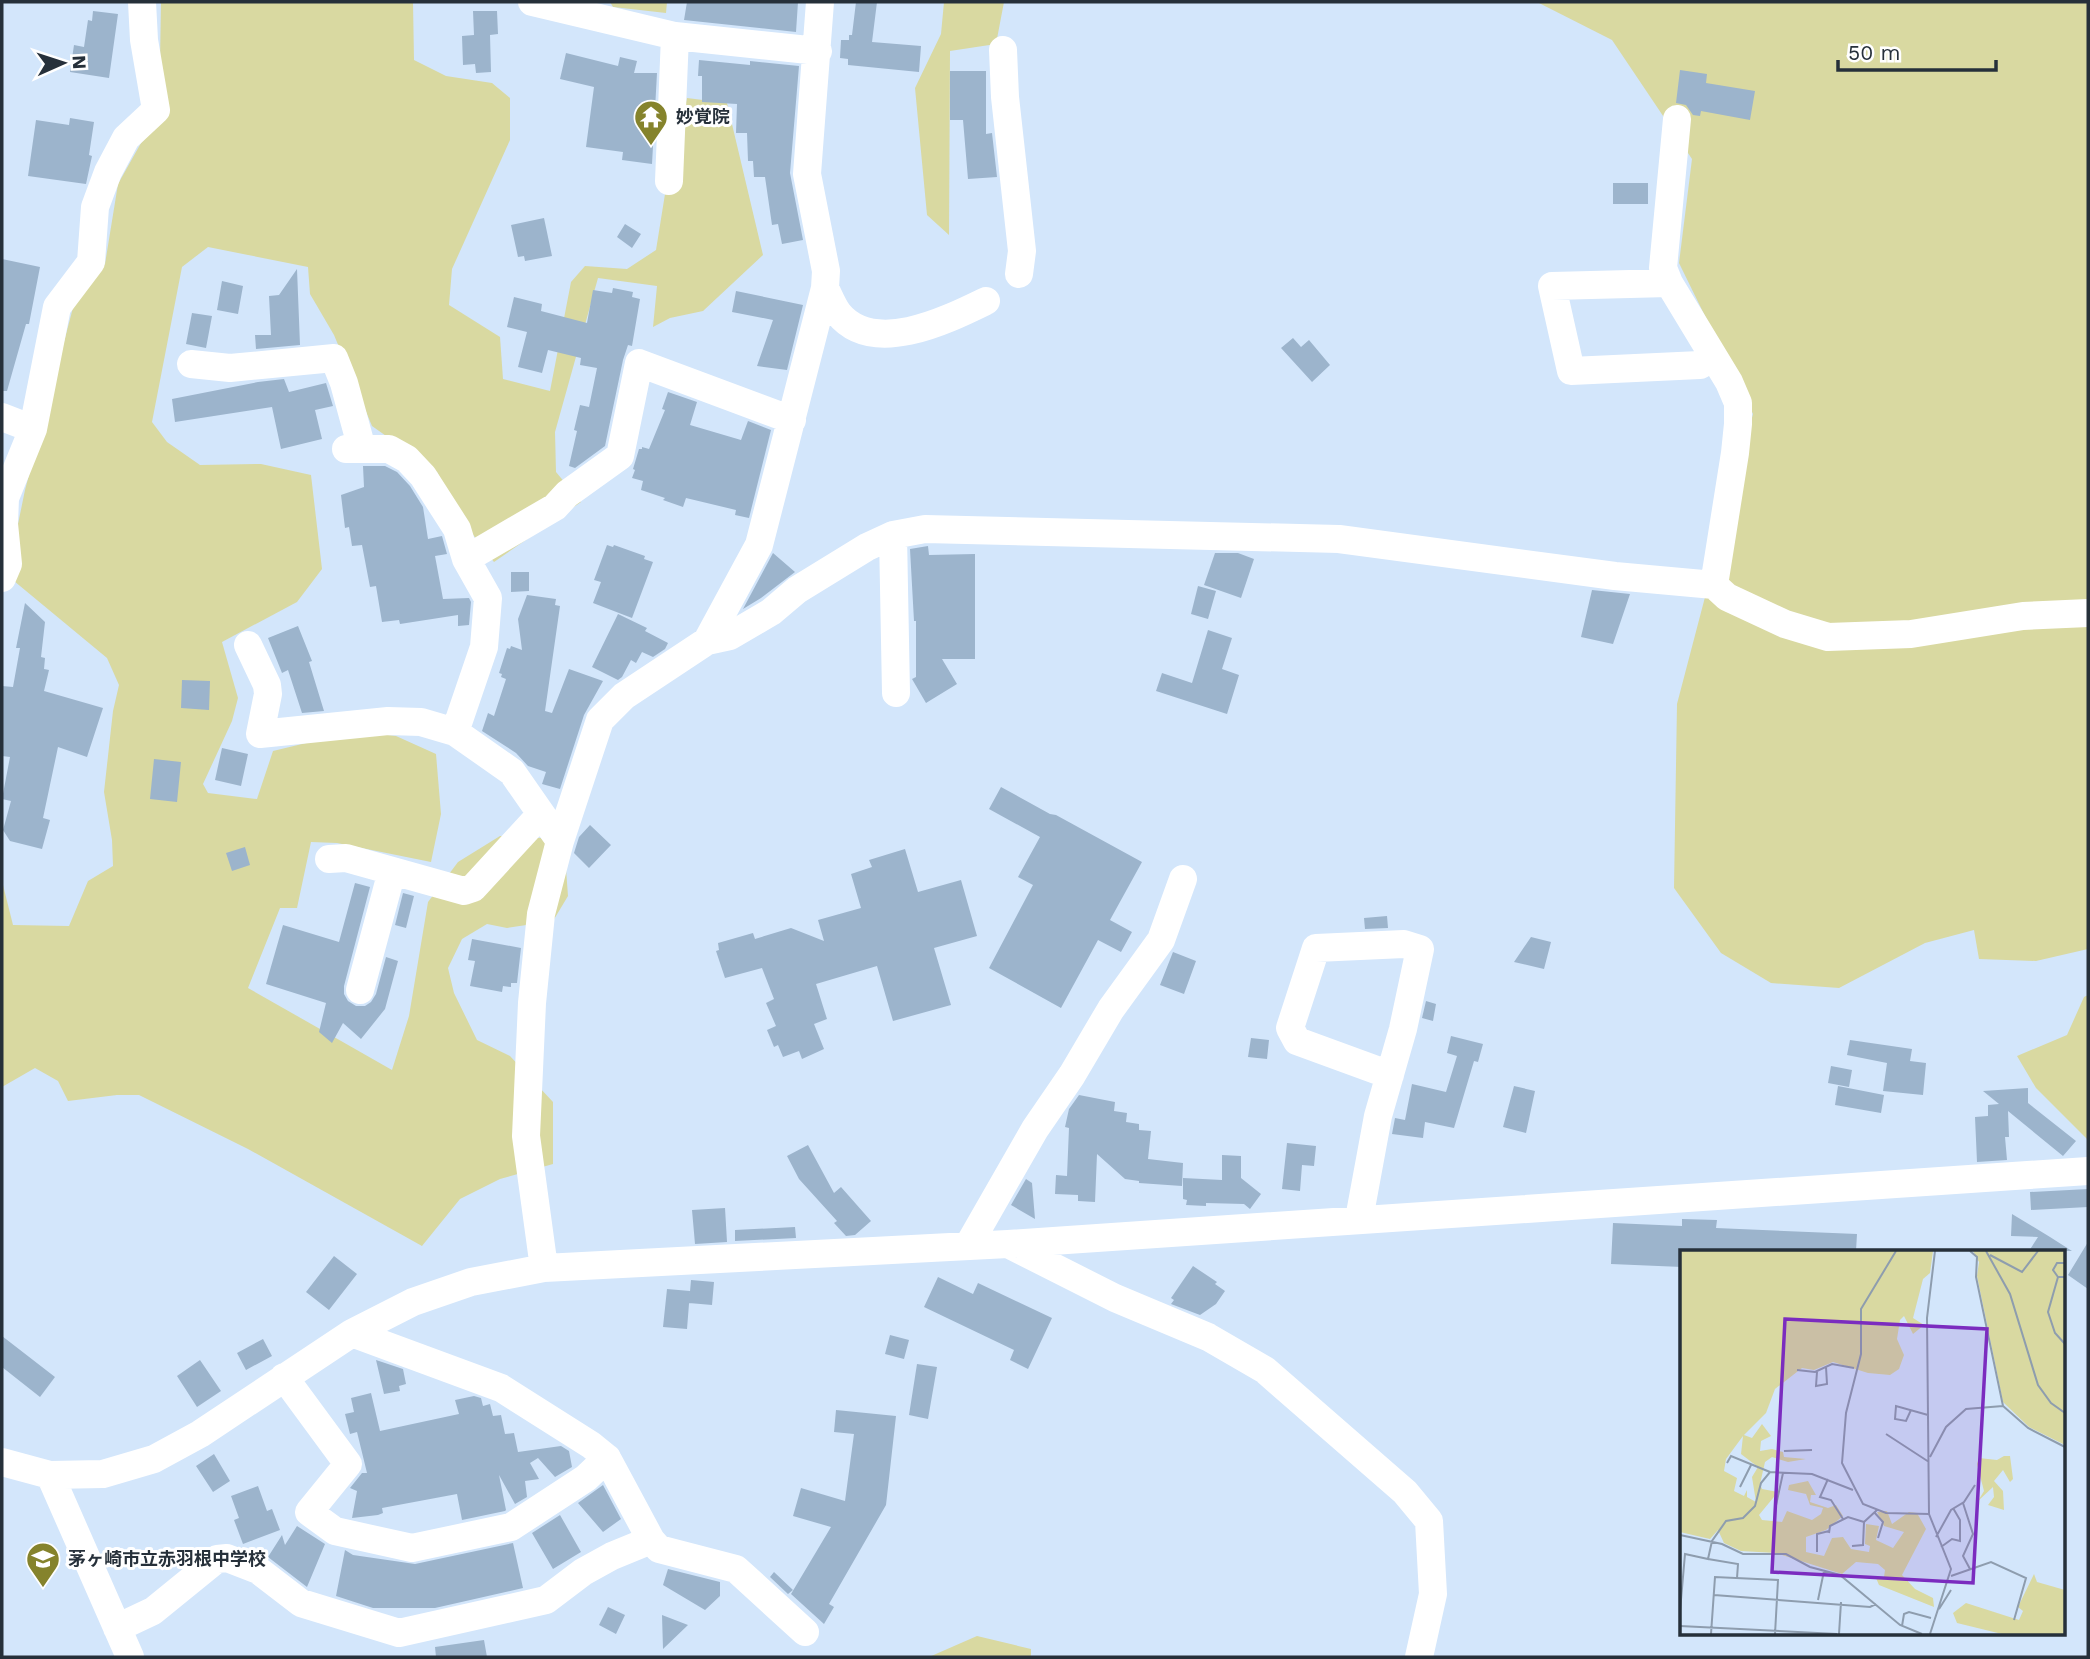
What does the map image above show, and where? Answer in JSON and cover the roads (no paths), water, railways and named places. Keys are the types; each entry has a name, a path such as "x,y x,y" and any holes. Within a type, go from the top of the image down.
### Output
{"street":[{"path":"2,578 8,565 4,524 5,498 33,429 57,307 91,262 95,207 108,172 126,138 156,110 144,40 142,2"},
{"path":"532,2 675,36 818,51"},
{"path":"707,640 759,545 825,288 826,271 807,174 820,2"},
{"path":"669,181 675,36"},
{"path":"1003,50 1005,97 1022,250 1019,274"},
{"path":"1677,119 1663,268 1669,283 1729,382 1738,403 1738,424 1714,585"},
{"path":"1669,283 1552,286 1571,371 1700,365 1713,357"},
{"path":"825,288 838,313 861,330 886,334 919,329 986,300"},
{"path":"191,364 230,368 334,358 345,383 354,449 390,449 407,459 423,476 457,529 466,559 488,598 484,647 455,733"},
{"path":"466,559 555,507 567,494 620,456 639,363 792,420"},
{"path":"2,417 33,429"},
{"path":"544,1269 526,1136 541,914 560,841 600,720 624,696 707,640 730,636 771,612 797,590 867,547 892,536 925,529 1339,539 1615,576 1714,585 1727,597 1785,624 1828,636 1911,634 2022,616 2088,613"},
{"path":"892,536 896,693"},
{"path":"248,645 267,685 268,694 260,734 388,721 421,722 455,733 512,772 560,841"},
{"path":"329,859 346,858 464,891 473,888 541,814"},
{"path":"360,990 392,871"},
{"path":"968,1246 1035,1129 1072,1075 1111,1009 1161,940 1183,879"},
{"path":"1359,1219 1378,1116 1390,1075 1403,1029 1420,949 1404,944 1315,948 1290,1028 1297,1041 1390,1075"},
{"path":"2,1462 50,1475 103,1474 153,1459 200,1434 352,1333 413,1302 471,1282 544,1269 1009,1244 2088,1171"},
{"path":"1009,1244 1115,1298 1208,1338 1265,1370 1405,1492 1429,1521 1433,1594 1419,1657"},
{"path":"352,1333 501,1388 607,1458 651,1541 659,1549 736,1569 805,1632"},
{"path":"284,1377 348,1464 309,1512 335,1531 412,1548 511,1527 586,1478 607,1458"},
{"path":"50,1475 130,1657"},
{"path":"117,1628 153,1611 216,1559 227,1558 258,1570 302,1603 399,1633 546,1600 583,1572 612,1556 651,1541"}],"place":[{"name":"妙覚院","path":"651,147"},
{"name":"茅ヶ崎市立赤羽根中学校","path":"43,1589"}]}
